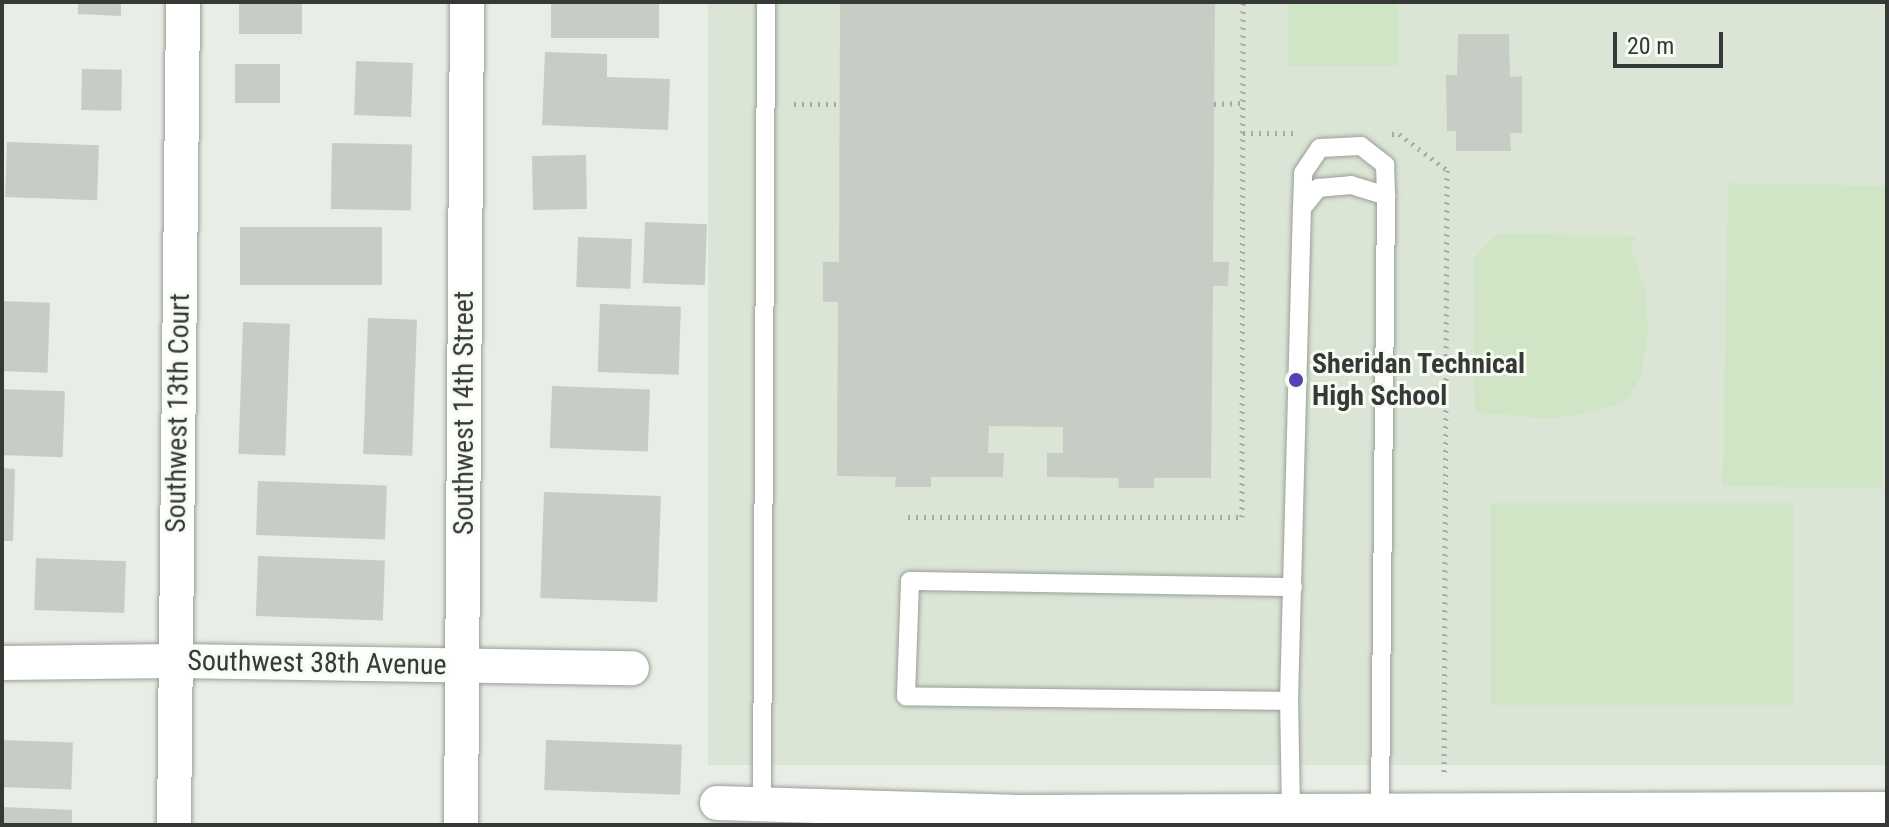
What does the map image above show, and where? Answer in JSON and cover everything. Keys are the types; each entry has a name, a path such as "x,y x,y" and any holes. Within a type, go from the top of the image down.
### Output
{"street":[{"name":"Southwest 13th Court","path":"174,825 183,2"},
{"name":"Southwest 14th Street","path":"461,825 467,2"},
{"name":"Southwest 38th Avenue","path":"2,663 175,661 632,668"},
{"path":"717,803 1012,812 1887,809"}],"lane":[{"path":"762,804 766,2"},
{"path":"1291,811 1289,701 1303,173 1320,148 1361,146 1385,165 1386,196 1380,811"},
{"path":"1302,208 1318,188 1351,185 1386,196"},
{"path":"1289,701 906,696 910,581 1293,587"}],"path":[{"path":"908,517 1242,517 1243,2"},
{"path":"1214,104 1243,103"},
{"path":"794,104 839,104"},
{"path":"1243,133 1305,133"},
{"path":"1383,134 1399,134 1447,170 1444,811"}],"shaded area":[{"name":"Sheridan Technical High School","path":"708,2 1887,2 1887,765 708,765"}],"green space":[{"path":"1288,2 1398,2 1398,66 1288,66"},
{"path":"1728,183 1887,186 1882,489 1723,486"},
{"path":"1497,234 1636,236 1631,247 1645,289 1648,334 1641,377 1626,401 1597,411 1552,419 1475,412 1474,258"},
{"path":"1491,503 1793,503 1793,705 1491,705"}],"building":[{"path":"78,2 121,2 121,16 78,14"},
{"path":"239,2 302,2 302,34 239,34"},
{"path":"551,2 659,2 659,38 551,38"},
{"path":"840,2 1215,2 1213,262 1229,262 1228,286 1213,286 1211,478 1154,478 1154,488 1119,488 1118,478 1047,477 1047,453 1063,453 1063,427 989,426 988,453 1004,453 1003,477 931,477 931,487 895,487 896,477 837,476 838,302 823,302 823,262 839,262"},
{"path":"1458,34 1509,34 1510,77 1522,76 1522,133 1510,133 1511,151 1456,151 1456,131 1447,131 1446,75 1457,75"},
{"path":"545,52 607,54 607,77 670,79 668,130 542,125"},
{"path":"356,61 413,63 411,117 354,115"},
{"path":"235,64 280,64 280,103 235,103"},
{"path":"82,69 122,70 121,111 81,110"},
{"path":"7,142 99,145 97,200 5,197"},
{"path":"332,143 412,144 411,210 331,209"},
{"path":"586,155 587,209 533,210 532,156"},
{"path":"645,222 707,224 705,285 643,283"},
{"path":"240,227 382,227 382,285 240,285"},
{"path":"578,237 632,239 630,289 576,287"},
{"path":"2,301 50,303 48,373 2,371"},
{"path":"600,304 681,307 679,375 598,372"},
{"path":"368,318 417,320 412,456 363,454"},
{"path":"243,322 290,324 285,456 238,454"},
{"path":"552,386 650,389 648,451 550,448"},
{"path":"2,389 65,391 63,457 2,455"},
{"path":"2,468 15,469 13,541 2,541"},
{"path":"258,481 387,486 385,539 256,535"},
{"path":"544,492 661,496 657,602 540,598"},
{"path":"258,556 385,560 383,620 256,616"},
{"path":"36,558 126,561 124,613 34,610"},
{"path":"2,740 73,742 71,789 2,787"},
{"path":"546,740 682,745 680,795 544,790"},
{"path":"2,807 72,810 72,825 2,825"}],"place":[{"name":"Sheridan Technical High School","path":"1296,380"}]}
